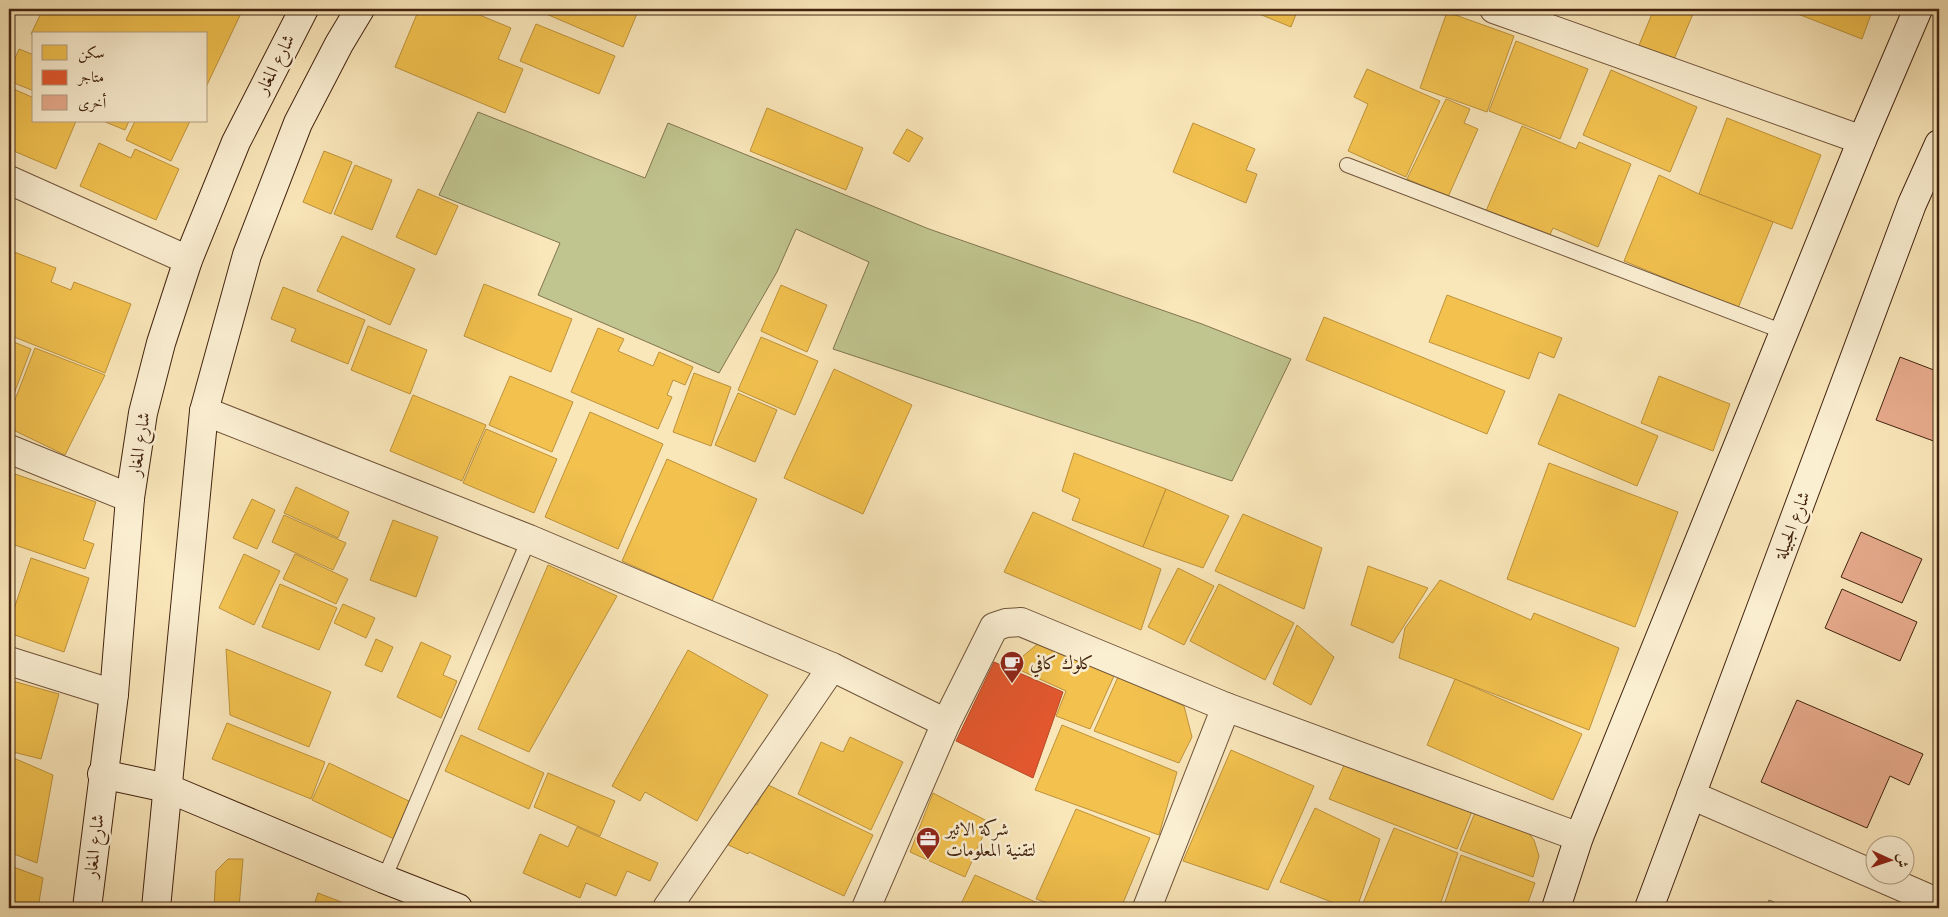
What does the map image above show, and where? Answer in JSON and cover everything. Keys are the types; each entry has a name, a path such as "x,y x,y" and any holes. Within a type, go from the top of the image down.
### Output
{"street":[{"name":"شارع المغار","path":"87,908 102,774 114,694 130,498 143,413 160,343 188,260 236,142 304,9"},
{"path":"156,908 204,411 247,255 298,123 339,44 360,9"},
{"path":"1494,9 1862,140"},
{"path":"1556,908 1579,837 1862,140 1918,9"},
{"name":"شارع الجبيلة","path":"1649,908 1912,204 1939,144"},
{"path":"9,180 188,260"},
{"path":"204,411 529,539 832,667 946,724"},
{"path":"9,449 130,498"},
{"path":"866,908 946,724 994,627 1006,623 1021,622 1226,707 1579,837"},
{"path":"9,661 114,694"},
{"path":"667,908 832,667"},
{"path":"1147,908 1226,707"},
{"path":"102,774 168,788 384,880 458,908"},
{"path":"1691,795 1939,903"}],"lane":[{"path":"1347,165 1784,332"},
{"path":"384,880 529,539"}],"green space":[{"path":"478,112 645,178 668,123 929,229 1202,324 1291,359 1232,481 833,349 869,262 796,229 777,272 719,373 538,295 560,243 439,195"},
{"path":"1769,900 1789,908 1765,908"}],"building: سكن":[{"path":"43,9 243,9 208,83 208,32 32,32 31,34"},
{"path":"419,9 465,9 511,28 498,59 523,69 505,113 395,67"},
{"path":"538,9 639,9 623,47"},
{"path":"1247,9 1298,9 1291,27"},
{"path":"1654,9 1695,9 1672,64 1637,50"},
{"path":"1785,9 1873,9 1862,39"},
{"path":"1447,12 1514,36 1487,112 1420,88"},
{"path":"536,24 615,56 599,94 520,61"},
{"path":"1516,41 1588,69 1560,139 1489,111"},
{"path":"19,49 32,54 32,90 9,81 9,72"},
{"path":"1367,69 1440,101 1406,177 1348,151 1368,104 1354,97"},
{"path":"1611,70 1697,107 1670,172 1583,135"},
{"path":"9,87 32,97 32,122 76,122 56,169 9,149"},
{"path":"1446,99 1470,109 1464,123 1478,129 1448,197 1407,179"},
{"path":"767,108 863,148 846,190 750,151"},
{"path":"1727,118 1821,155 1792,229 1699,194"},
{"path":"105,122 129,122 125,130"},
{"path":"135,122 190,122 171,161 126,140"},
{"path":"1193,123 1255,149 1246,170 1257,174 1246,203 1173,172"},
{"path":"1522,126 1576,149 1579,142 1631,164 1598,247 1553,228 1549,237 1486,211"},
{"path":"907,129 923,138 909,162 893,153"},
{"path":"99,143 131,158 135,149 179,169 156,220 80,186"},
{"path":"324,151 352,162 331,214 303,202"},
{"path":"355,165 392,180 372,230 334,214"},
{"path":"1659,175 1699,194 1773,222 1738,308 1624,261"},
{"path":"418,189 458,206 436,255 396,237"},
{"path":"342,236 415,269 390,325 317,291"},
{"path":"9,250 56,268 51,282 71,290 74,282 131,304 105,373 9,335"},
{"path":"484,284 572,319 551,372 464,336"},
{"path":"781,285 827,305 807,352 761,331"},
{"path":"283,287 365,320 348,364 291,341 296,329 271,319"},
{"path":"1447,295 1562,338 1554,358 1539,352 1529,379 1429,342"},
{"path":"1324,317 1505,391 1487,434 1306,360"},
{"path":"368,326 427,350 410,394 351,370"},
{"path":"598,328 624,339 618,351 653,366 659,352 693,367 685,385 673,380 667,395 672,397 658,429 571,392"},
{"path":"761,337 818,361 795,415 738,390"},
{"path":"9,340 31,349 9,407"},
{"path":"35,348 105,375 65,455 9,428 9,415"},
{"path":"834,369 912,405 863,514 784,478"},
{"path":"694,373 731,387 711,446 673,432"},
{"path":"510,376 573,402 552,452 489,425"},
{"path":"1659,376 1730,404 1713,451 1641,423"},
{"path":"738,393 777,410 755,462 715,445"},
{"path":"1559,394 1658,436 1637,486 1538,444"},
{"path":"413,395 486,425 462,481 390,451"},
{"path":"590,412 663,444 618,549 545,517"},
{"path":"486,429 557,459 534,513 463,483"},
{"path":"1074,453 1166,489 1143,547 1072,520 1080,499 1062,491"},
{"path":"667,459 757,499 712,601 622,561"},
{"path":"1549,463 1678,512 1635,627 1507,579"},
{"path":"15,474 96,502 83,540 94,544 85,569 9,543 9,492"},
{"path":"296,487 349,512 338,538 284,513"},
{"path":"1166,489 1229,516 1203,568 1143,547"},
{"path":"252,499 275,510 257,549 233,538"},
{"path":"1033,512 1161,569 1141,630 1004,572"},
{"path":"1243,514 1322,548 1304,609 1215,571"},
{"path":"284,515 346,543 333,570 272,542"},
{"path":"393,520 438,537 416,597 370,580"},
{"path":"244,554 280,571 254,625 219,608"},
{"path":"295,554 348,579 336,604 283,579"},
{"path":"31,558 89,578 64,652 9,633 9,624"},
{"path":"548,565 617,596 529,752 478,729"},
{"path":"1368,566 1428,588 1393,643 1351,625"},
{"path":"1178,568 1214,586 1184,645 1148,627"},
{"path":"1440,580 1531,620 1534,613 1619,648 1589,730 1399,658 1405,628"},
{"path":"280,584 337,608 319,650 262,627"},
{"path":"1219,584 1294,623 1265,680 1190,641"},
{"path":"343,604 375,618 366,638 334,623"},
{"path":"1297,625 1334,657 1311,705 1273,684"},
{"path":"376,639 393,647 382,672 365,665"},
{"path":"421,642 451,656 443,675 457,681 441,718 397,697"},
{"path":"1040,642 1114,676 1090,729 1056,716 1066,691 1011,666"},
{"path":"226,649 331,692 309,747 230,715"},
{"path":"688,650 768,695 697,821 645,792 640,801 612,786"},
{"path":"1118,677 1184,706 1192,737 1179,763 1094,731"},
{"path":"1455,679 1582,734 1553,800 1427,745"},
{"path":"9,680 59,694 41,759 9,751"},
{"path":"227,723 325,762 311,799 212,759"},
{"path":"1062,725 1177,772 1159,835 1035,790"},
{"path":"461,735 544,773 529,809 445,771"},
{"path":"850,737 903,762 871,830 798,794 821,742 843,752"},
{"path":"1231,750 1314,786 1268,890 1183,861"},
{"path":"1349,754 1473,809 1457,849 1329,799"},
{"path":"9,756 53,775 37,863 9,852"},
{"path":"329,763 411,802 394,839 312,800"},
{"path":"548,773 615,801 600,836 534,807"},
{"path":"766,784 873,835 844,896 749,852 748,854 724,843 744,799 757,805"},
{"path":"933,793 989,822 965,877 910,852"},
{"path":"1315,808 1380,839 1357,908 1347,908 1280,882"},
{"path":"1076,809 1150,838 1121,908 1062,908 1036,899"},
{"path":"1476,810 1526,830 1534,840 1539,856 1533,877 1460,850"},
{"path":"577,827 658,863 650,881 627,871 616,896 586,883 580,898 523,873 540,834 568,847"},
{"path":"1394,828 1458,853 1439,908 1361,908"},
{"path":"1461,855 1535,883 1526,908 1443,908"},
{"path":"228,859 243,859 239,908 214,908 216,871"},
{"path":"11,866 43,878 38,908 9,908 9,873"},
{"path":"975,875 1049,908 959,908"},
{"path":"318,893 357,908 313,908"},
{"path":"897,904 907,908 895,908"}],"building: متاجر":[{"path":"994,662 1063,692 1033,778 956,741"}],"building: أخرى":[{"path":"1900,357 1939,372 1939,443 1876,420"},
{"path":"1861,532 1922,559 1902,603 1841,577"},
{"path":"1842,589 1917,622 1900,661 1825,628"},
{"path":"1797,700 1923,754 1909,785 1890,776 1867,828 1761,782"}],"place":[{"name":"كلوك كافي","path":"1012,684"},
{"name":"شركة الاثير لتقنية المعلومات","path":"928,860"}]}
